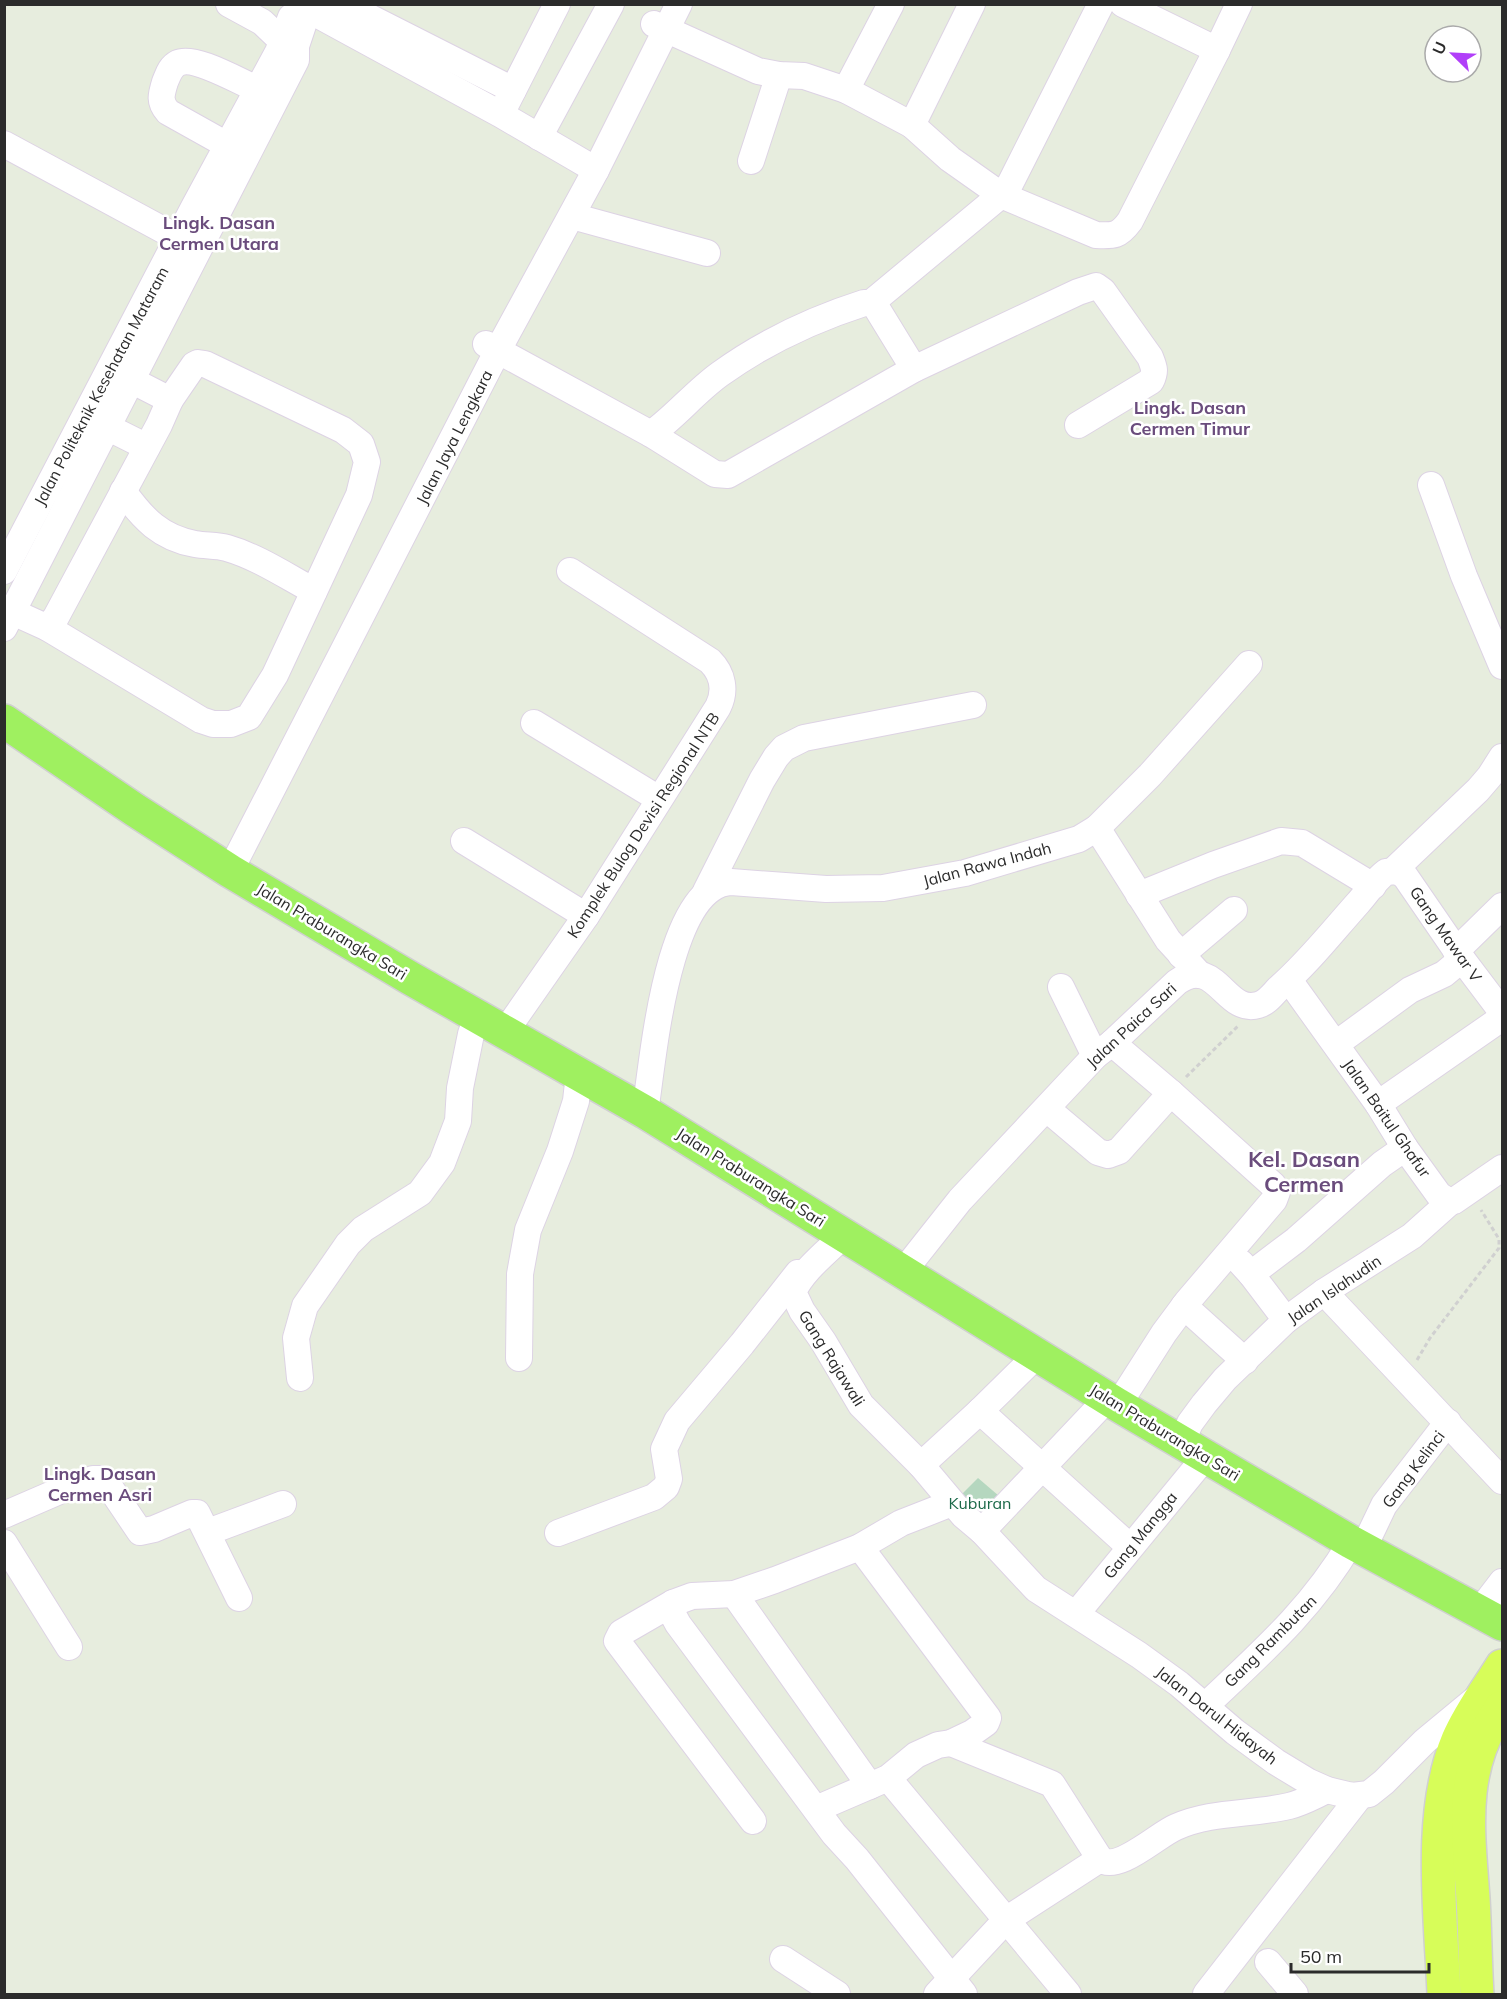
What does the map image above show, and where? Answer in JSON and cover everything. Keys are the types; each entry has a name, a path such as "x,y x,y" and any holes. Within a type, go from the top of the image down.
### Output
{"highway":[{"path":"1444,1995 1439,1886 1441,1811 1448,1769 1458,1739 1499,1686"},
{"path":"1477,1995 1468,1804 1472,1772 1499,1686"}],"main road":[{"name":"Jalan Praburangka Sari","path":"4,722 224,867 645,1112 1112,1402 1194,1448 1357,1546 1491,1618"}],"street":[{"path":"48,628 147,447 170,400 194,365 198,363 205,364 343,430 361,444 367,462 359,495 275,675 249,717 231,724 213,724 201,720 48,628 7,616 85,444 107,427 131,380 205,213 296,60 289,44 262,22 229,4"},
{"path":"339,4 513,90"},
{"path":"500,114 557,4"},
{"path":"539,137 611,4"},
{"name":"Jalan Jaya Lengkara","path":"224,867 492,347 589,166 661,20 679,4"},
{"path":"846,90 891,4"},
{"path":"912,125 972,4"},
{"path":"651,434 666,423 701,389 740,361 802,326 864,303 871,303 1001,195 1020,166 1101,4"},
{"path":"1122,4 1217,50"},
{"path":"661,20 748,67 779,75 804,76 846,90 912,125 950,159 1001,195 1096,235 1113,236 1123,230 1130,221 1239,4"},
{"path":"289,44 304,6 589,166"},
{"name":"Jalan Politeknik Kesehatan Mataram","path":"4,571 85,444 178,238 205,213 227,145 257,89 289,44"},
{"path":"227,145 168,112 162,106 160,98 171,69 179,62 194,61 257,89"},
{"path":"751,161 779,75"},
{"path":"4,144 178,238"},
{"name":"Jalan Jaya Lengkara","path":"492,347 572,216 589,166"},
{"path":"572,216 707,253"},
{"path":"492,347 651,434 715,474 728,475 914,369 1078,292 1096,286 1103,291 1150,357 1155,375 1151,381 1078,425"},
{"path":"871,303 884,319 914,369"},
{"path":"131,380 170,400"},
{"path":"107,427 147,447"},
{"path":"1431,485 1464,576 1503,666"},
{"path":"123,491 140,515 154,527 178,540 228,548 254,558 314,591"},
{"name":"Komplek Bulog Devisi Regional NTB","path":"505,1032 586,916 720,702 723,691 720,675 710,661 570,571"},
{"name":"Jalan Rawa Indah","path":"706,891 720,883 731,882 826,889 883,888 992,866 1078,839 1097,828 1150,775 1249,664"},
{"path":"645,1112 669,966 678,940 706,891 762,780 784,748 804,738 973,705"},
{"path":"534,723 659,799"},
{"path":"1097,828 1168,940 1200,975 1212,979 1240,1004 1252,1007 1260,1005 1289,980 1383,877 1478,790 1503,757"},
{"path":"464,841 586,916"},
{"name":"Gang Mawar V","path":"1139,895 1281,841 1302,843 1383,877 1399,872 1405,876 1459,955 1501,1009"},
{"path":"1336,1044 1410,990 1444,974 1503,906"},
{"path":"1181,955 1234,910"},
{"name":"Jalan Paica Sari","path":"903,1272 960,1200 1103,1049 1177,982 1186,977 1200,975"},
{"name":"Jalan Baitul Ghafur","path":"1289,980 1378,1104 1405,1148 1439,1195 1460,1197"},
{"path":"982,1531 1041,1467 1112,1402 1184,1306 1274,1200 1276,1191 1273,1185 1171,1093 1103,1049 1061,987"},
{"path":"1378,1104 1501,1009"},
{"path":"300,1378 296,1338 305,1306 356,1236 363,1229 420,1193 442,1163 458,1121 460,1088 477,1016"},
{"path":"519,1358 520,1274 528,1230 560,1151 576,1101 579,1074"},
{"path":"1047,1109 1098,1152 1108,1155 1119,1151 1171,1093"},
{"path":"1251,1274 1296,1240 1382,1164 1405,1148"},
{"path":"1460,1197 1503,1168"},
{"name":"Jalan Islahudin","path":"1194,1448 1190,1423 1204,1404 1286,1320 1324,1292 1412,1236 1460,1197"},
{"path":"558,1533 654,1497 666,1487 669,1479 664,1449 677,1421 838,1231"},
{"name":"Gang Rajawali","path":"838,1231 793,1292 801,1311 823,1341 861,1405 921,1465 952,1503"},
{"path":"1230,1251 1251,1274 1286,1320"},
{"path":"1324,1292 1503,1481"},
{"path":"1184,1306 1245,1361"},
{"path":"921,1465 981,1411 1037,1354"},
{"path":"981,1411 1130,1547"},
{"name":"Gang Kelinci","path":"1357,1546 1384,1505 1448,1422"},
{"name":"Gang Mangga","path":"1076,1614 1130,1547 1194,1448"},
{"path":"4,1515 93,1479 100,1479 107,1483 140,1532 154,1529 194,1512 200,1516 238,1598"},
{"path":"753,1821 617,1641 621,1633 673,1603 692,1596 734,1594 775,1580 860,1547 901,1523 952,1503"},
{"name":"Jalan Darul Hidayah","path":"952,1503 982,1531 1036,1589 1115,1639 1179,1684 1235,1732 1276,1762 1327,1790 1360,1796"},
{"path":"208,1532 283,1504"},
{"path":"4,1543 69,1647"},
{"name":"Gang Rambutan","path":"1205,1706 1303,1611 1357,1546"},
{"path":"816,1809 879,1782 916,1755 938,1745 951,1743 980,1728 987,1720 987,1714 860,1547"},
{"path":"1491,1618 1503,1582"},
{"path":"734,1594 879,1782 1006,1920 1068,1995"},
{"path":"673,1603 671,1611 675,1621 951,1989 1006,1920 1100,1860"},
{"path":"1206,1995 1360,1796 1373,1791 1425,1741 1499,1686"},
{"path":"951,1743 1053,1784 1100,1860 1108,1864 1119,1862 1175,1827 1186,1823 1230,1812 1288,1806 1327,1790"},
{"path":"783,1959 837,1995"},
{"path":"1268,1962 1295,1995"}],"path":[{"path":"1171,1093 1260,1005"},
{"path":"1408,1380 1430,1338 1499,1248 1499,1239 1460,1197"}],"green space":[{"name":"Kuburan","path":"978,1478 1006,1502 982,1528 955,1501"}],"district":[{"name":"Lingk. Dasan Cermen Utara","path":"219,233"},
{"name":"Lingk. Dasan Cermen Timur","path":"1190,418"},
{"name":"Kel. Dasan Cermen","path":"1304,1172"},
{"name":"Lingk. Dasan Cermen Asri","path":"100,1484"}]}
